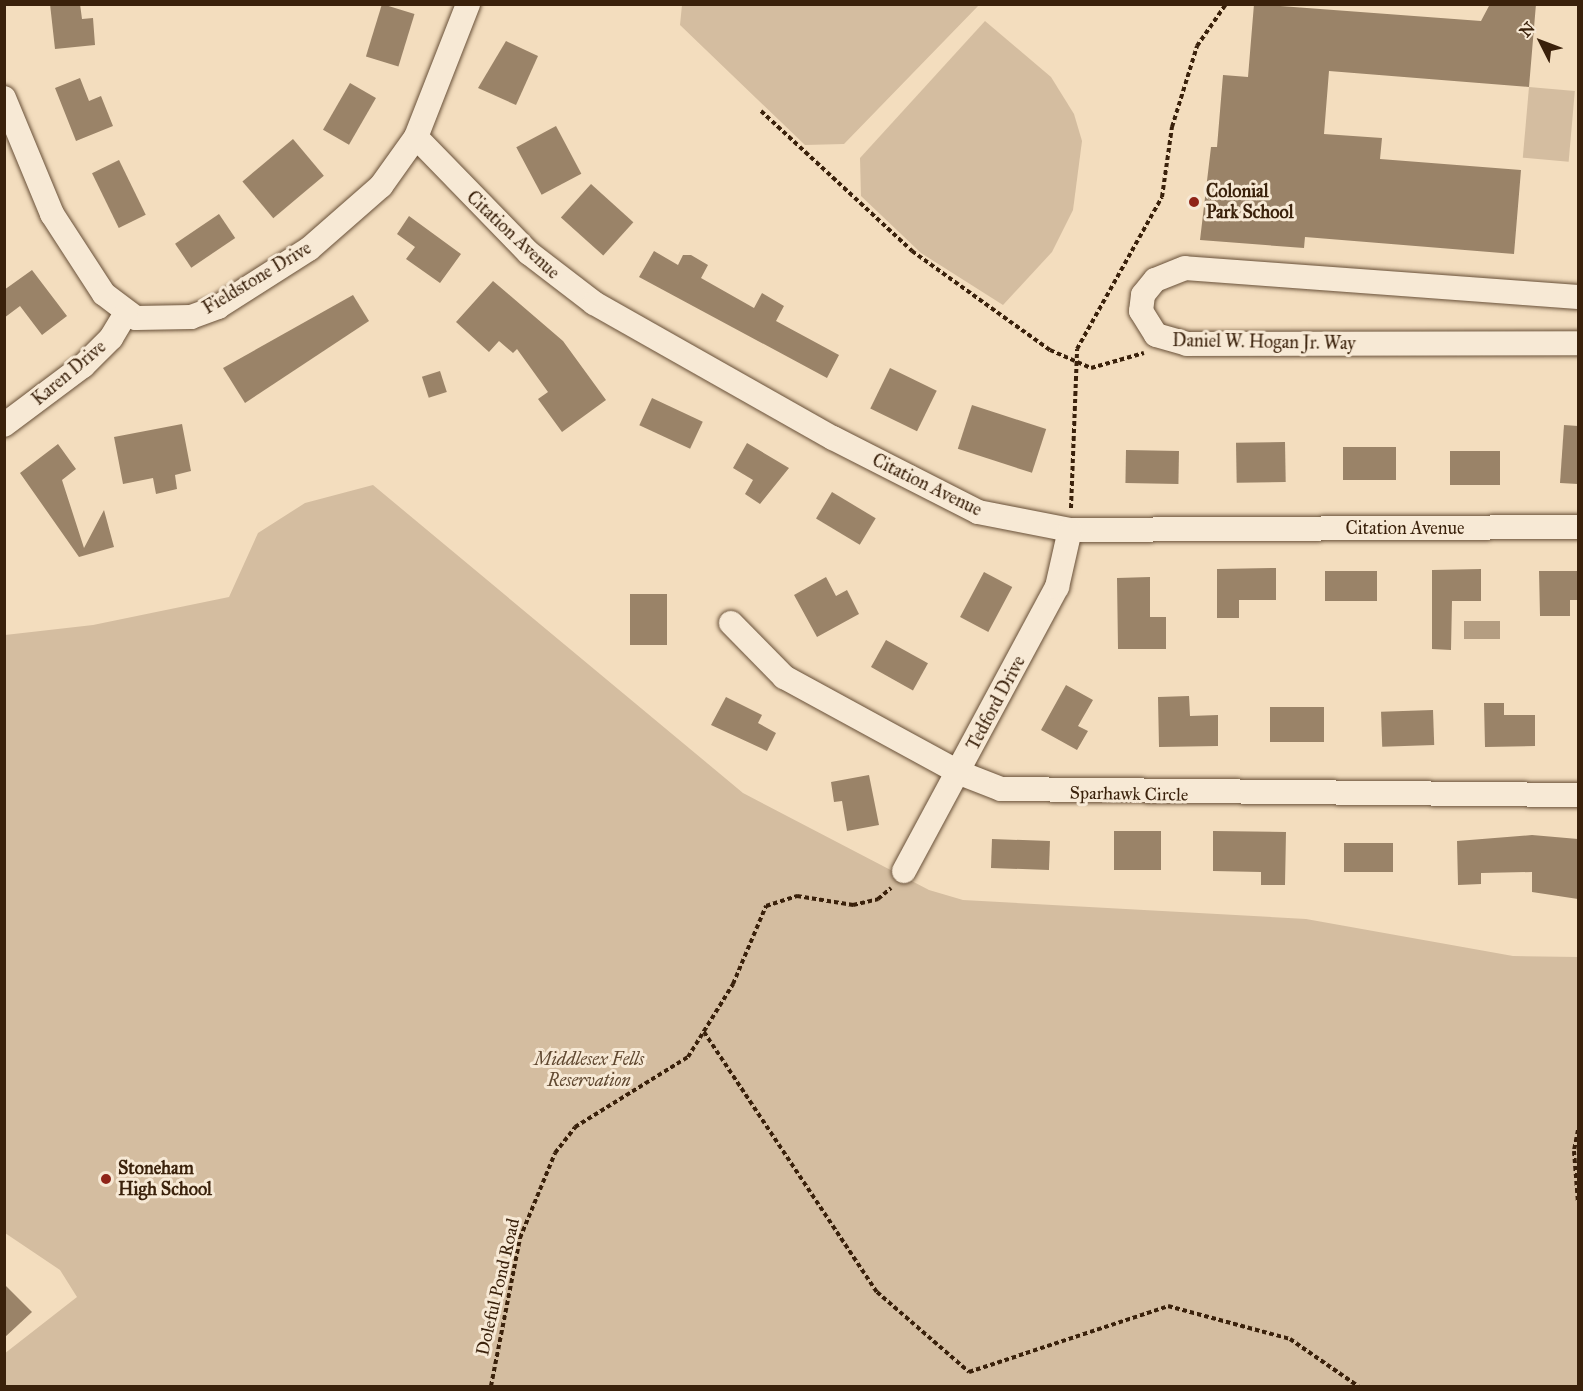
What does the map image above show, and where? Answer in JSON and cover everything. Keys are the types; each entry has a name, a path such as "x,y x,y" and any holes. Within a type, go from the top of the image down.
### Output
{"street":[{"name":"Fieldstone Drive","path":"126,313 149,320 191,316 246,290 358,208 391,175 416,137 468,4"},
{"path":"4,98 52,214 95,283 126,313"},
{"name":"Citation Avenue","path":"416,137 529,253 594,303 947,498 1002,519 1070,530 1578,526"},
{"name":"Daniel W. Hogan Jr. Way","path":"1578,297 1185,268 1164,273 1143,295 1146,325 1163,340 1578,343"},
{"name":"Karen Drive","path":"4,425 90,359 126,313"},
{"name":"Tedford Drive","path":"904,871 960,773 1058,587 1070,530"},
{"name":"Sparhawk Circle","path":"731,622 784,677 960,773 1001,789 1061,793 1578,795"}],"path":[{"path":"1070,530 1074,364 1102,298 1162,196 1172,128 1197,46 1226,4"},
{"path":"761,111 912,251 1074,364 1091,368 1129,359 1163,340"},
{"name":"Doleful Pond Road","path":"491,1386 520,1238 555,1153 595,1112 688,1057 733,984 766,906 796,896 853,905 878,899 904,871"},
{"path":"704,1032 877,1292 969,1372 1168,1306 1290,1339 1358,1386"},
{"path":"1578,1130 1574,1150 1578,1203"}],"green space":[{"path":"682,4 979,5 844,144 805,145 680,25"},
{"path":"985,21 1051,77 1074,114 1082,141 1073,210 1052,252 1003,305 921,253 861,196 860,158"},
{"path":"1529,87 1575,91 1569,162 1523,158"},
{"name":"Middlesex Fells Reservation","path":"373,485 743,793 929,890 963,900 1306,919 1513,956 1578,957 1578,1386 5,1386 4,1354 77,1297 60,1270 5,1233 5,635 93,625 229,597 258,533 305,503"}],"shaded area":[{"path":"1464,621 1500,621 1500,639 1464,639"}],"building":[{"path":"50,4 80,4 82,19 93,18 95,45 55,49"},
{"path":"382,4 415,14 398,67 366,57"},
{"path":"1254,4 1481,21 1490,4 1536,4 1529,87 1329,71 1324,134 1382,138 1380,159 1521,170 1514,254 1305,237 1304,248 1200,240 1211,147 1217,147 1223,75 1248,77"},
{"path":"506,41 538,56 516,105 478,88"},
{"path":"80,78 89,101 101,96 113,126 76,141 55,88"},
{"path":"350,83 376,98 349,145 323,130"},
{"path":"556,126 581,174 542,195 516,147"},
{"path":"293,139 324,176 273,218 242,181"},
{"path":"119,160 146,215 119,228 92,173"},
{"path":"591,184 633,222 603,256 561,217"},
{"path":"219,214 235,238 191,268 175,244"},
{"path":"409,216 461,254 440,283 406,259 415,247 397,234"},
{"path":"654,251 678,265 683,255 691,255 708,265 701,278 754,308 762,293 784,306 776,321 839,355 827,378 639,277"},
{"path":"32,270 67,316 42,335 20,306 4,318 4,290"},
{"path":"493,281 563,341 606,400 562,432 538,399 548,392 517,349 513,353 499,341 489,352 456,322"},
{"path":"353,295 369,321 245,403 223,368"},
{"path":"890,368 937,391 917,431 870,408"},
{"path":"440,371 447,392 429,398 422,377"},
{"path":"652,398 703,422 690,449 639,425"},
{"path":"972,405 1046,429 1032,473 958,449"},
{"path":"182,424 191,471 175,475 177,489 156,494 153,478 123,484 114,437"},
{"path":"1564,425 1578,426 1578,484 1560,483"},
{"path":"1285,442 1286,482 1237,483 1236,443"},
{"path":"747,443 789,468 760,504 745,494 753,480 733,468"},
{"path":"58,444 76,469 62,480 84,548 104,510 114,547 79,557 20,473"},
{"path":"1343,447 1396,447 1396,480 1343,480"},
{"path":"1126,450 1179,451 1178,484 1125,483"},
{"path":"1450,451 1500,451 1500,485 1450,485"},
{"path":"832,492 876,518 860,545 816,519"},
{"path":"1276,568 1276,600 1239,600 1239,618 1217,618 1217,569"},
{"path":"1481,569 1481,601 1452,601 1451,650 1432,649 1432,570"},
{"path":"1325,571 1377,571 1377,601 1325,601"},
{"path":"1539,571 1578,571 1578,600 1570,600 1570,616 1540,616"},
{"path":"984,572 1012,587 988,632 960,617"},
{"path":"826,577 836,596 847,590 859,614 817,637 794,595"},
{"path":"1150,577 1150,617 1166,617 1166,649 1118,649 1117,578"},
{"path":"630,594 667,594 667,645 630,645"},
{"path":"886,640 928,663 913,690 871,667"},
{"path":"1066,685 1093,700 1078,726 1088,731 1077,750 1041,730"},
{"path":"1189,696 1190,716 1218,715 1218,746 1159,747 1158,697"},
{"path":"726,697 762,715 758,723 776,733 767,751 711,725"},
{"path":"1484,703 1504,703 1504,715 1535,715 1535,746 1485,747"},
{"path":"1270,707 1324,707 1324,742 1270,742"},
{"path":"1433,710 1434,745 1382,747 1381,712"},
{"path":"869,775 879,825 847,831 842,801 834,802 831,782"},
{"path":"1114,831 1161,831 1161,870 1114,870"},
{"path":"1213,831 1286,832 1285,885 1261,885 1261,872 1213,871"},
{"path":"1532,835 1578,839 1578,899 1532,892 1532,872 1481,873 1481,884 1458,885 1457,841"},
{"path":"992,839 1050,841 1049,870 991,868"},
{"path":"1344,843 1393,843 1393,872 1344,872"},
{"path":"4,1284 32,1312 4,1338"}],"place":[{"name":"Colonial Park School","path":"1194,202"},
{"name":"Stoneham High School","path":"106,1179"}]}
